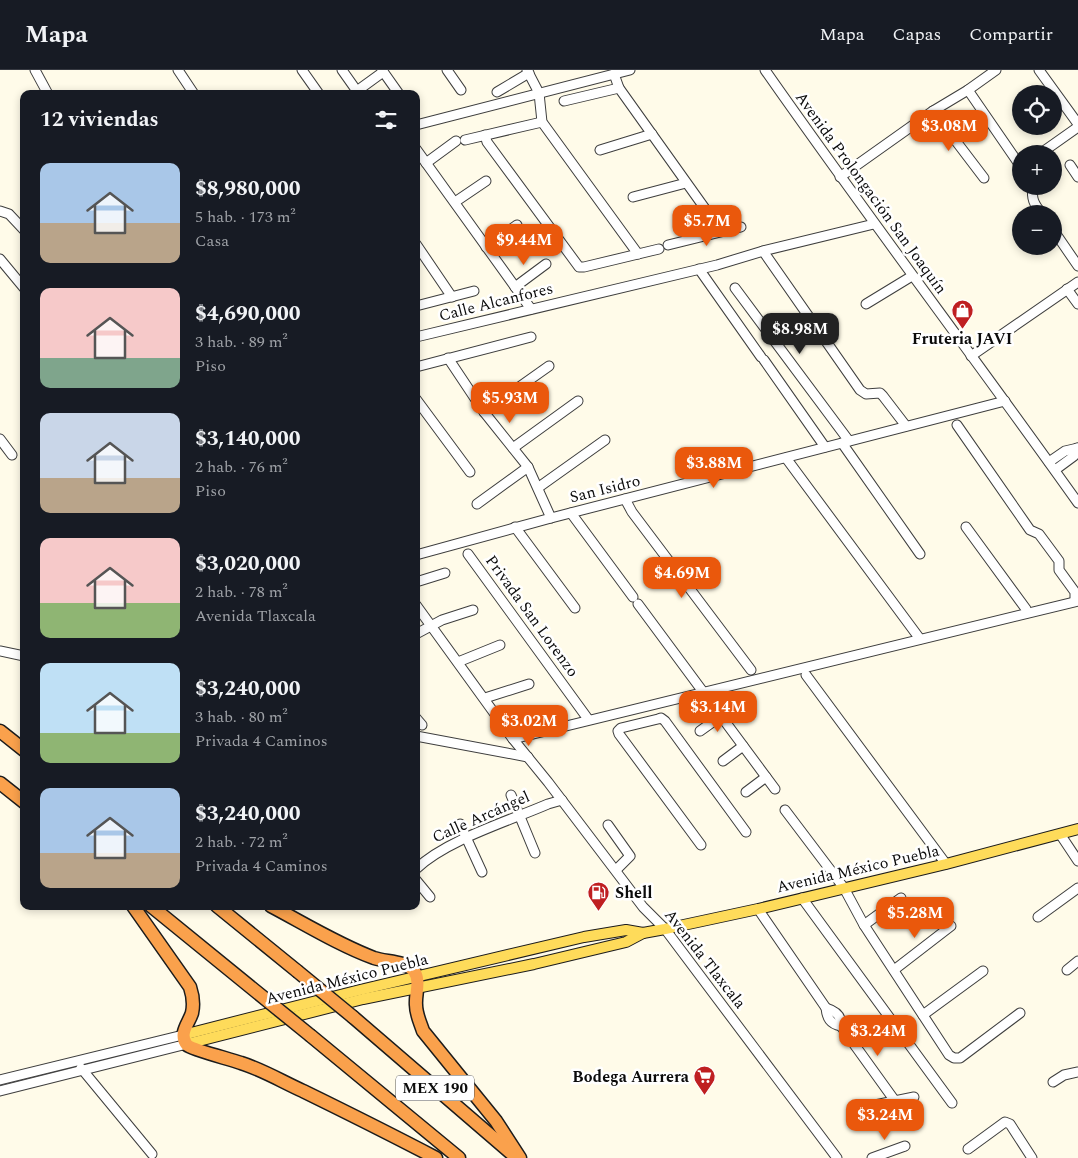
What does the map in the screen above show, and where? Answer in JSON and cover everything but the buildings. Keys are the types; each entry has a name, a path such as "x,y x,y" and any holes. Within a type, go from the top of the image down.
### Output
{"highway":[{"path":"0,731 20,747"},
{"path":"0,783 20,799"},
{"path":"136,910 190,987 193,1005 186,1026 185,1039 195,1050 222,1056 250,1066 436,1158"},
{"name":"MEX 190","path":"156,910 459,1158"},
{"name":"MEX 190","path":"222,910 353,1017 518,1158"},
{"path":"278,910 357,952 412,969 417,983 416,1006 418,1019 423,1031 496,1121 518,1158"}],"main road":[{"name":"Avenida México Puebla","path":"185,1039 363,1000 417,983 626,942 644,933 758,909 946,864 1078,829"}],"street":[{"path":"35,70 46,90"},
{"path":"178,70 191,90"},
{"path":"302,70 316,90"},
{"path":"342,70 359,90"},
{"path":"447,70 461,90"},
{"path":"564,101 616,82 630,70"},
{"name":"Avenida Prolongación San Joaquín","path":"764,70 874,224 1078,502"},
{"path":"840,177 933,111 996,70"},
{"path":"1039,70 1078,125 1052,145"},
{"path":"361,90 383,71 396,90"},
{"path":"498,92 528,71 539,93 542,122 638,254"},
{"path":"420,124 539,93 616,82"},
{"path":"616,82 722,232"},
{"path":"968,90 1012,154"},
{"path":"933,111 984,178"},
{"path":"426,163 461,140 542,122"},
{"path":"600,150 652,134"},
{"path":"485,135 487,142 579,267 659,249"},
{"path":"420,155 531,309"},
{"path":"1070,165 1078,177"},
{"path":"455,202 486,181"},
{"path":"633,197 686,183"},
{"path":"0,211 9,214 20,226"},
{"name":"Calle Alcanfores","path":"420,337 874,224"},
{"path":"486,247 517,225"},
{"path":"668,245 741,227"},
{"path":"1062,243 1078,266"},
{"path":"420,250 452,297"},
{"path":"763,251 860,390 866,394 880,393 884,396 906,426"},
{"path":"0,260 20,283"},
{"path":"515,287 546,264"},
{"path":"699,269 825,448"},
{"path":"866,304 912,276"},
{"path":"971,356 1078,282"},
{"path":"735,288 846,442 920,554"},
{"path":"1067,289 1078,304"},
{"path":"420,305 474,291"},
{"path":"420,366 531,337"},
{"path":"448,358 484,412 528,467 551,518"},
{"path":"484,412 549,366"},
{"path":"513,448 578,401"},
{"name":"San Isidro","path":"420,554 516,527 1005,401"},
{"path":"420,404 470,472"},
{"path":"513,738 1077,601 1075,592 1059,570 1059,561 1039,534 1030,530 957,425"},
{"path":"0,439 12,455"},
{"path":"538,487 605,440"},
{"path":"1049,462 1075,452"},
{"path":"1055,470 1075,452"},
{"path":"786,458 920,639"},
{"path":"477,504 528,467"},
{"path":"624,499 751,670"},
{"path":"571,513 775,789"},
{"path":"516,527 575,608"},
{"path":"966,527 1027,613"},
{"name":"Privada San Lorenzo","path":"468,554 588,719"},
{"path":"420,581 445,573"},
{"path":"420,631 430,625 473,610"},
{"name":"Avenida Tlaxcala","path":"420,611 513,738 643,907 665,929 837,1158"},
{"path":"458,662 500,645"},
{"path":"0,651 20,655"},
{"path":"806,675 946,864"},
{"path":"485,698 528,684"},
{"path":"632,709 637,724"},
{"path":"700,731 721,716"},
{"path":"701,845 619,734 618,731 621,728 661,718 665,721 746,832"},
{"path":"420,737 528,757"},
{"path":"723,761 743,746"},
{"path":"746,792 766,777"},
{"path":"511,795 535,853"},
{"name":"Calle Arcángel","path":"420,866 433,855 466,838 562,800"},
{"path":"784,810 844,888 864,925 949,1054 954,1058 960,1058 1020,1014"},
{"path":"460,824 482,872"},
{"path":"608,825 630,856 616,870"},
{"path":"1060,834 1077,857"},
{"path":"420,885 430,897"},
{"path":"1038,917 1078,888"},
{"path":"802,898 952,1103"},
{"path":"864,925 901,898"},
{"path":"758,909 826,1008 838,1014 841,1026 895,1101"},
{"path":"894,970 951,926"},
{"path":"1067,970 1078,961"},
{"path":"923,1015 983,971"},
{"name":"Avenida México Puebla","path":"0,1080 78,1061 185,1039"},
{"name":"Avenida México Puebla","path":"0,1091 82,1071 185,1039"},
{"path":"78,1061 82,1071 152,1154"},
{"path":"1054,1082 1064,1075 1078,1072"},
{"path":"875,1105 914,1097"},
{"path":"968,1149 1005,1122 1010,1124 1032,1158"},
{"path":"872,1158 905,1146"}],"place":[{"name":"Fruteria JAVI","path":"962,329"},
{"name":"Shell","path":"599,912"},
{"name":"Bodega Aurrera","path":"705,1096"}]}
